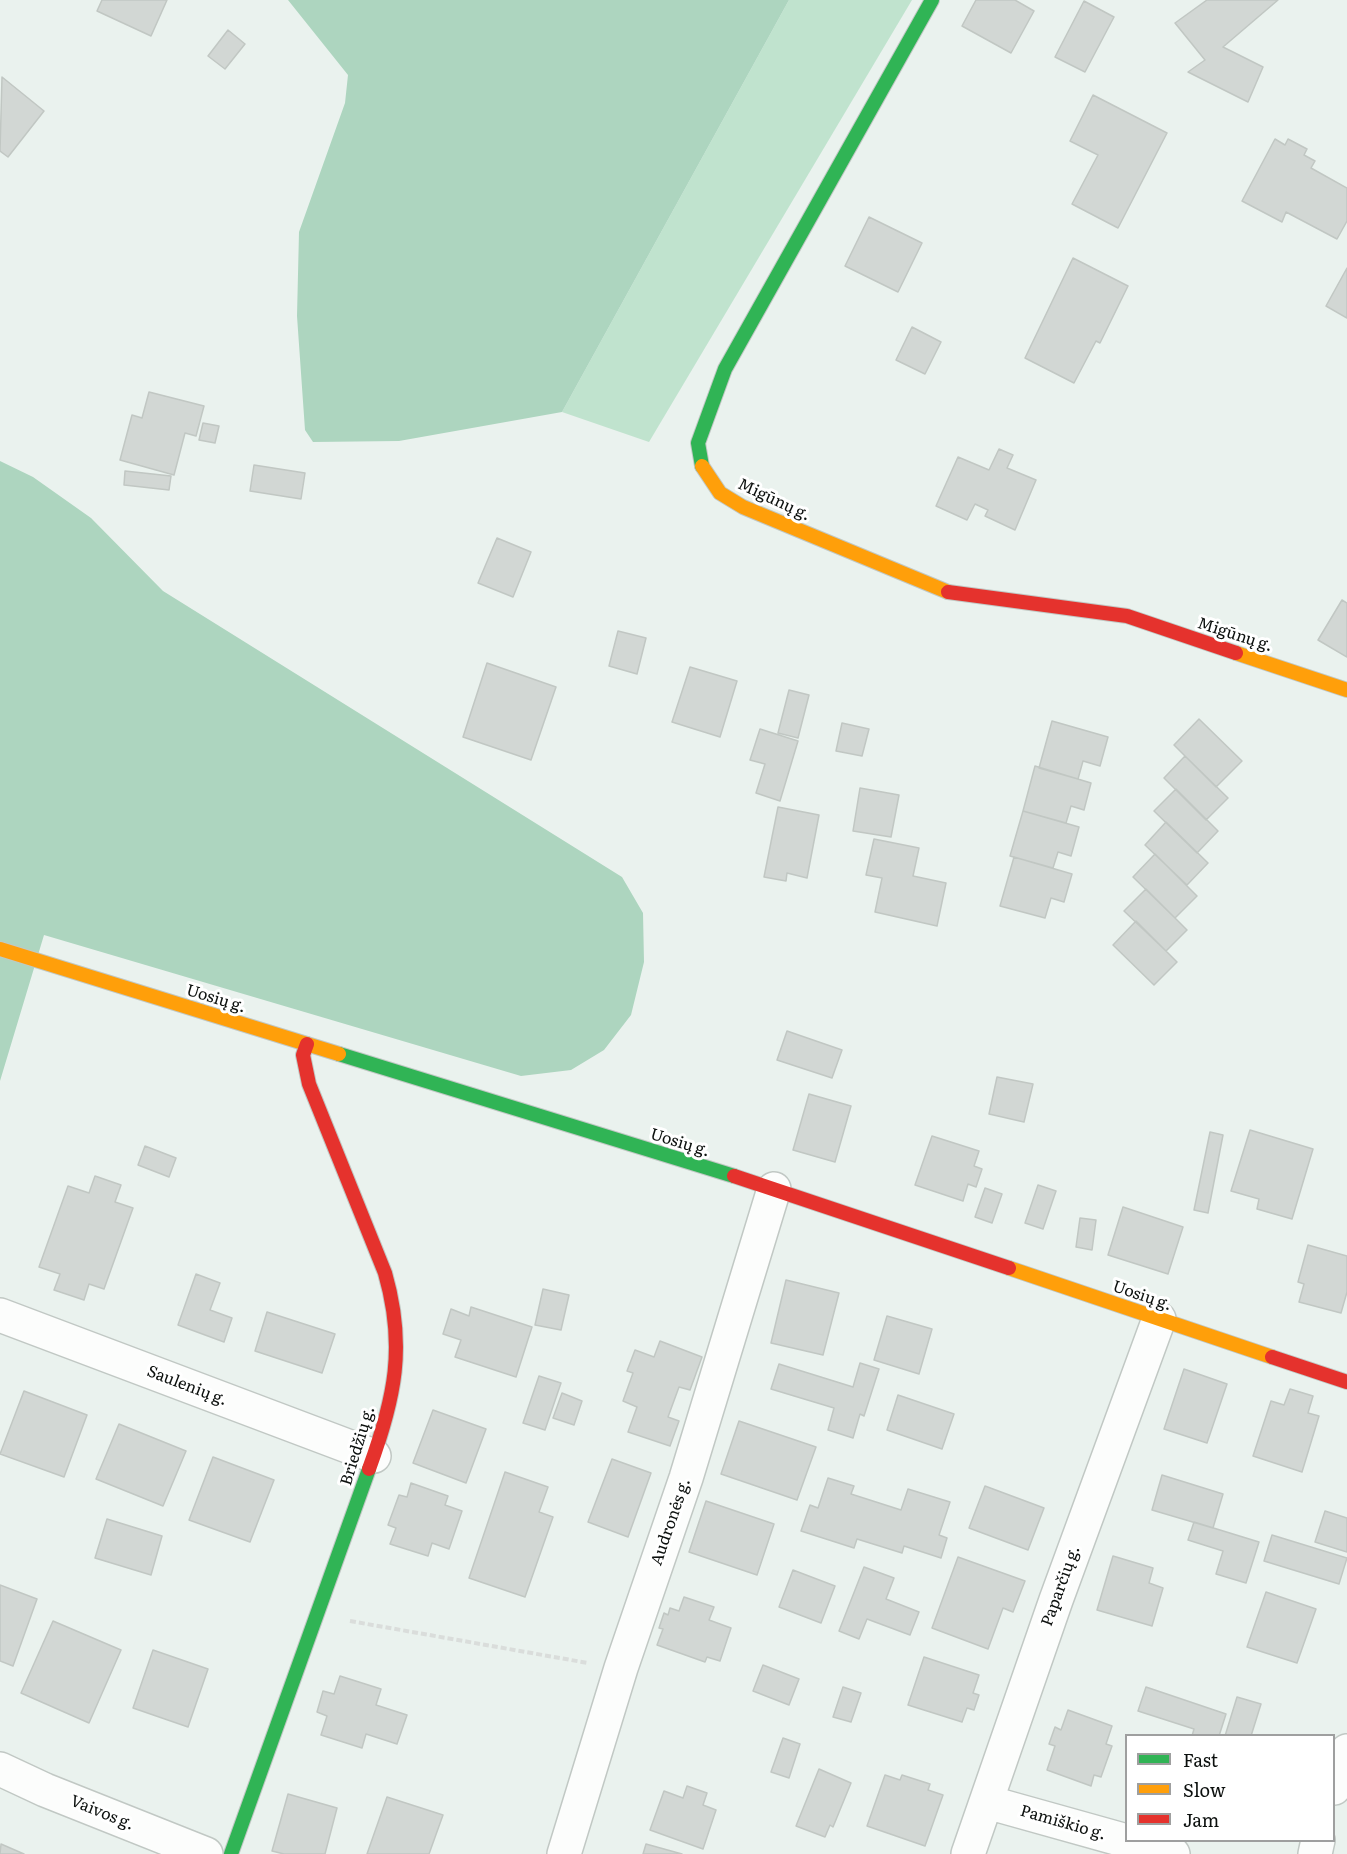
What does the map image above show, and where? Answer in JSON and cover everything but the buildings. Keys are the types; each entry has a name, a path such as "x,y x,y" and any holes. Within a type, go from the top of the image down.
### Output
{"street":[{"name":"Migūnų g.","path":"932,0 725,369 698,443 700,463 707,477 720,493 742,507 956,595 1127,616 1347,690"},
{"name":"Uosių g.","path":"0,949 774,1190 1347,1382"},
{"name":"Briedžių g.","path":"231,1854 374,1456 396,1376 398,1341 394,1304 385,1273 309,1084 303,1055 307,1044"},
{"name":"Audronės g.","path":"564,1854 621,1668 686,1478 774,1190"},
{"name":"Saulenių g.","path":"0,1316 374,1456"},
{"name":"Paparčių g.","path":"968,1854 1056,1600 1159,1319"},
{"path":"1335,1784 1342,1756 1347,1751"},
{"name":"Vaivos g.","path":"0,1769 45,1790 206,1854"},
{"name":"Pamiškio g.","path":"987,1802 1125,1841"},
{"name":"Pamiškio g.","path":"1130,1842 1173,1854"}],"path":[{"path":"316,1615 621,1668"}],"green space":[{"path":"288,0 789,0 562,412 399,441 313,442 305,430 297,316 299,232 345,103 348,75"},
{"path":"789,0 912,0 649,442 562,412"},
{"path":"0,461 33,477 91,518 163,591 622,877 643,913 644,962 631,1015 604,1050 571,1070 521,1076 44,935 0,1081"}],"traffic: fast":[{"path":"702,466 698,443 725,369 932,0"},
{"path":"339,1054 734,1176"},
{"path":"231,1854 369,1469"}],"traffic: slow":[{"path":"702,466 720,493 743,507 948,592"},
{"path":"1236,653 1347,690"},
{"path":"0,949 339,1054"},
{"path":"1009,1268 1272,1357"}],"traffic: jam":[{"path":"948,592 1127,616 1236,653"},
{"path":"307,1044 303,1055 309,1084 385,1273 395,1324 395,1372 391,1395 369,1469"},
{"path":"734,1176 1009,1268"},
{"path":"1272,1357 1347,1382"}]}
